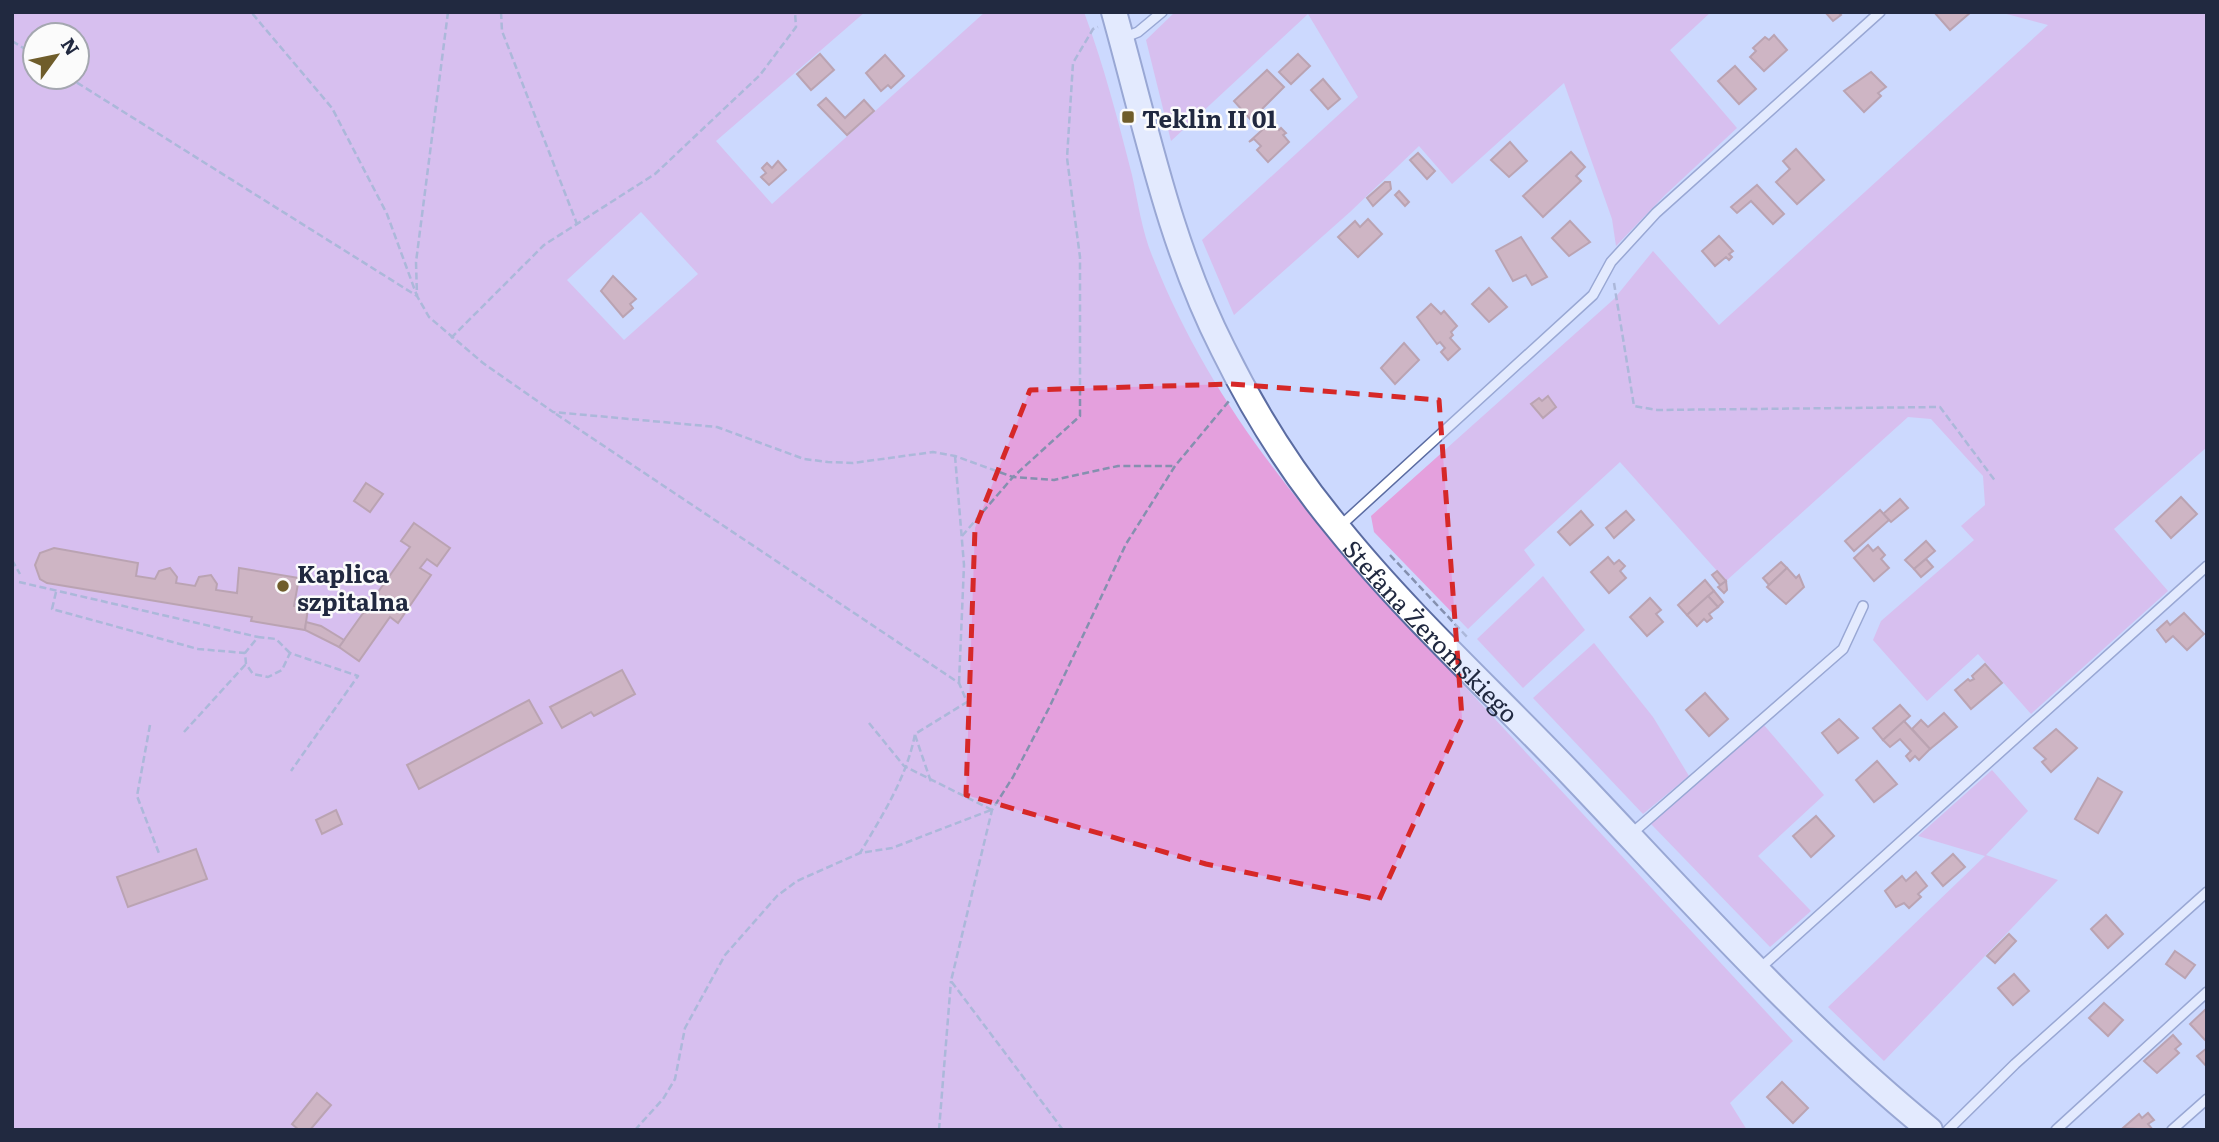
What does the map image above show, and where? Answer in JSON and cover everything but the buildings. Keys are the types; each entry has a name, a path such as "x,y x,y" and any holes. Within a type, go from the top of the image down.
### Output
{"main road":[{"name":"Stefana Żeromskiego","path":"1117,24 1158,178 1183,257 1209,321 1243,386 1287,458 1338,528 1757,971 1846,1059 1930,1130"}],"lane":[{"path":"1117,24 1138,32 1162,12"},
{"path":"1338,528 1593,295 1611,262 1688,183 1880,12"},
{"path":"1757,971 2207,566"},
{"path":"1630,836 1843,649 1863,606"},
{"path":"1948,1130 2007,1072 2207,892"},
{"path":"2056,1130 2207,992"},
{"path":"2172,1130 2207,1099"}],"path":[{"path":"251,12 332,107 387,214 417,296 429,317 451,338 553,412 958,683"},
{"path":"417,296 416,262 448,12"},
{"path":"501,12 502,31 577,224"},
{"path":"451,338 544,246 655,174 760,75 796,27 795,12"},
{"path":"962,536 1013,477 1080,416 1080,257 1067,158 1073,62 1093,29 1117,24"},
{"path":"90,91 417,296"},
{"path":"1611,262 1634,406 1657,410 1940,407 1996,482"},
{"path":"939,1130 951,981 992,810 1049,709 1126,544 1175,466 1243,386"},
{"path":"553,412 717,427 804,459 828,462 853,463 933,452 955,456 1013,477 1054,480 1118,466 1175,466"},
{"path":"860,853 892,798 904,766 911,757 915,734 967,702 958,683 964,565 955,456"},
{"path":"1388,553 1469,639"},
{"path":"12,560 20,574"},
{"path":"19,582 258,638 276,639 290,653 358,676 291,771"},
{"path":"56,592 52,610 198,649 245,653"},
{"path":"258,638 245,653 246,664 253,674 268,677 282,670 290,653"},
{"path":"184,732 246,664"},
{"path":"869,723 904,766 930,782 992,810"},
{"path":"149,725 137,796 160,856"},
{"path":"915,734 930,782"},
{"path":"635,1130 663,1099 675,1079 685,1028 725,955 777,896 797,881 860,853 892,848 992,810"},
{"path":"951,981 1063,1130"}],"highlighted area":[{"path":"1231,384 1439,400 1462,718 1379,900 1206,864 966,795 975,528 1030,390"}],"shaded area":[{"path":"12,12 865,12 716,141 772,204 985,12 1084,12 1110,93 1149,248 1173,305 1196,349 1246,431 1305,508 1370,584 1793,1041 1730,1103 1747,1130 12,1130","holes":["641,212 698,274 624,340 567,280"]},
{"path":"1175,12 1711,12 1670,50 1737,128 1665,195 1616,246 1612,219 1564,83 1452,184 1419,146 1350,212 1234,315 1202,240 1358,97 1308,14 1171,141 1146,40"},
{"path":"1999,12 2207,12 2207,447 2114,529 2168,591 2031,714 1978,654 1927,701 1873,640 1881,621 1974,540 1961,526 1985,505 1983,476 1931,419 1908,417 1726,581 1620,462 1524,550 1535,565 1468,629 1374,532 1371,516 1614,299 1653,251 1719,325 2048,25"},
{"path":"1543,576 1585,630 1523,688 1477,639"},
{"path":"1594,643 1653,717 1689,776 1643,814 1533,698"},
{"path":"1763,724 1824,795 1758,856 1811,911 1770,947 1651,824"},
{"path":"1992,770 2028,811 1986,855 2058,880 1884,1061 1828,1007 1985,856 1918,836"}],"place":[{"name":"Teklin II 01","path":"1128,117"},
{"name":"Kaplica szpitalna","path":"283,586"}]}
